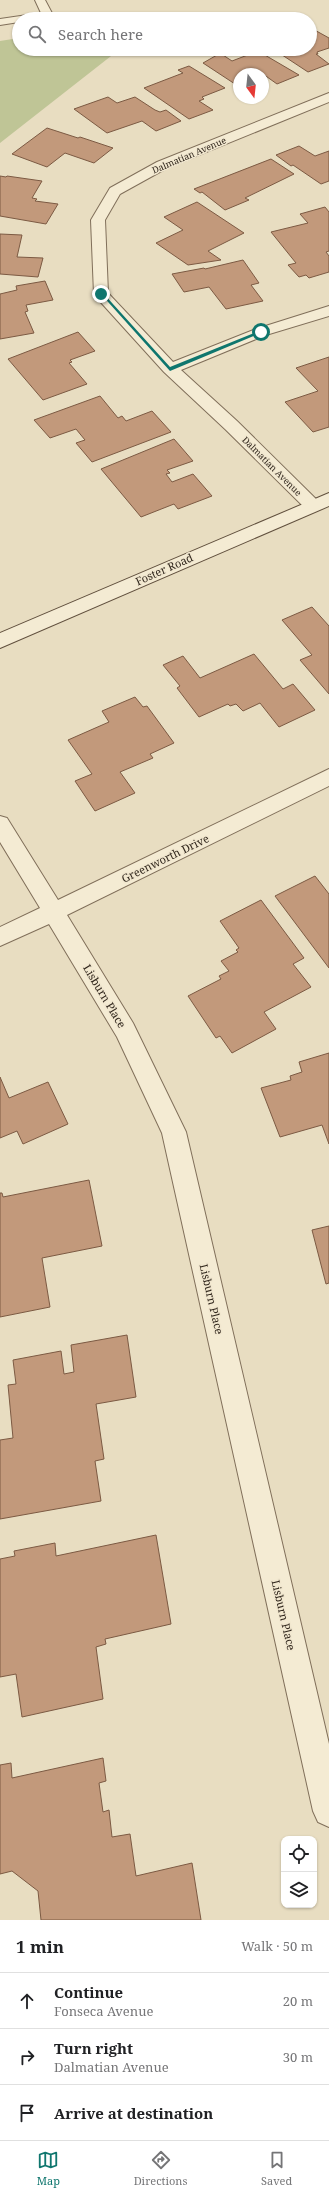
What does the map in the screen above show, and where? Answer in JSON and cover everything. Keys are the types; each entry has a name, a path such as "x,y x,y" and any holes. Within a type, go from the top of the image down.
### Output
{"street":[{"name":"Dalmatian Avenue","path":"312,505 231,425 170,369 101,294 98,220 115,191 162,165 329,97"},
{"path":"170,369 261,332 329,311"},
{"name":"Foster Road","path":"0,641 312,505 329,499"},
{"name":"Greenworth Drive","path":"0,937 329,777"},
{"name":"Lisburn Place","path":"0,824 125,1030 174,1132 329,1811"}],"lane":[{"path":"40,0 46,12"},
{"path":"0,22 12,20"}],"green space":[{"path":"12,39 12,56 111,56 0,143 0,41"}],"building":[{"path":"317,31 329,38 329,48 317,52"},
{"path":"317,55 329,64 308,72 284,56 317,56"},
{"path":"215,56 224,56 232,61 245,56 267,56 299,75 277,84 269,78 269,68 233,68 233,83 203,63"},
{"path":"189,66 225,88 202,97 204,99 199,101 213,110 189,119 144,88 183,73 178,70"},
{"path":"108,97 117,103 135,97 155,110 160,112 166,110 181,121 156,131 142,121 107,133 74,109"},
{"path":"47,128 113,148 94,163 65,153 47,167 12,154"},
{"path":"299,146 315,156 329,151 329,181 321,184 276,155"},
{"path":"271,159 294,174 245,198 249,200 225,210 202,192 200,193 194,189"},
{"path":"0,176 42,181 32,198 37,199 35,201 58,204 46,224 0,216"},
{"path":"197,202 244,233 208,251 221,260 188,265 156,243 183,230 164,217"},
{"path":"325,207 329,212 329,251 326,252 329,256 329,272 309,278 306,275 299,277 288,265 296,263 271,232 308,223 300,214"},
{"path":"0,234 22,235 17,257 43,258 38,277 0,274"},
{"path":"243,260 259,283 251,285 263,301 226,309 209,287 184,292 172,274 205,269"},
{"path":"45,281 53,300 26,305 28,311 25,312 34,333 0,339 0,294 17,290 16,286"},
{"path":"78,332 95,351 70,360 72,362 69,363 87,384 43,400 8,359"},
{"path":"329,357 329,427 313,432 285,402 318,391 296,368"},
{"path":"100,396 118,418 122,416 126,421 152,411 171,432 92,462 76,443 85,440 76,429 50,438 34,420"},
{"path":"174,439 193,461 167,470 170,473 166,474 172,482 193,474 212,496 178,509 174,504 141,517 101,469"},
{"path":"312,607 329,626 329,694 300,660 312,655 282,620"},
{"path":"254,654 283,689 293,684 315,710 279,727 260,703 243,711 236,704 230,706 228,704 199,717 177,688 180,686 163,665 183,656 200,678"},
{"path":"135,697 143,707 147,706 174,743 150,754 153,758 120,772 135,793 95,811 75,781 92,774 68,740 109,722 102,711"},
{"path":"315,876 329,894 329,968 275,896"},
{"path":"261,900 304,958 293,964 311,987 264,1012 276,1029 232,1053 220,1036 216,1038 188,996 221,979 219,976 229,971 221,961 238,952 236,950 239,948 220,921"},
{"path":"329,1053 329,1144 322,1125 280,1137 261,1088 291,1080 290,1076 302,1072 299,1062"},
{"path":"0,1077 9,1098 48,1082 68,1124 23,1144 17,1131 0,1138"},
{"path":"89,1180 102,1246 42,1258 50,1307 0,1317 0,1193 2,1193 3,1197"},
{"path":"329,1226 329,1283 326,1284 312,1230"},
{"path":"127,1335 136,1397 96,1404 104,1459 95,1461 101,1501 0,1519 0,1440 13,1438 8,1385 16,1384 13,1360 61,1351 64,1374 74,1372 71,1345"},
{"path":"156,1535 171,1624 105,1639 106,1644 96,1647 103,1699 22,1717 16,1674 0,1677 0,1559 15,1556 14,1551 55,1543 56,1556"},
{"path":"103,1758 106,1781 99,1783 103,1812 109,1810 112,1837 130,1834 136,1876 192,1863 201,1920 41,1920 38,1891 12,1871 0,1874 0,1765 11,1763 12,1778"}],"route":[{"path":"101,294 170,369 261,332"}]}
